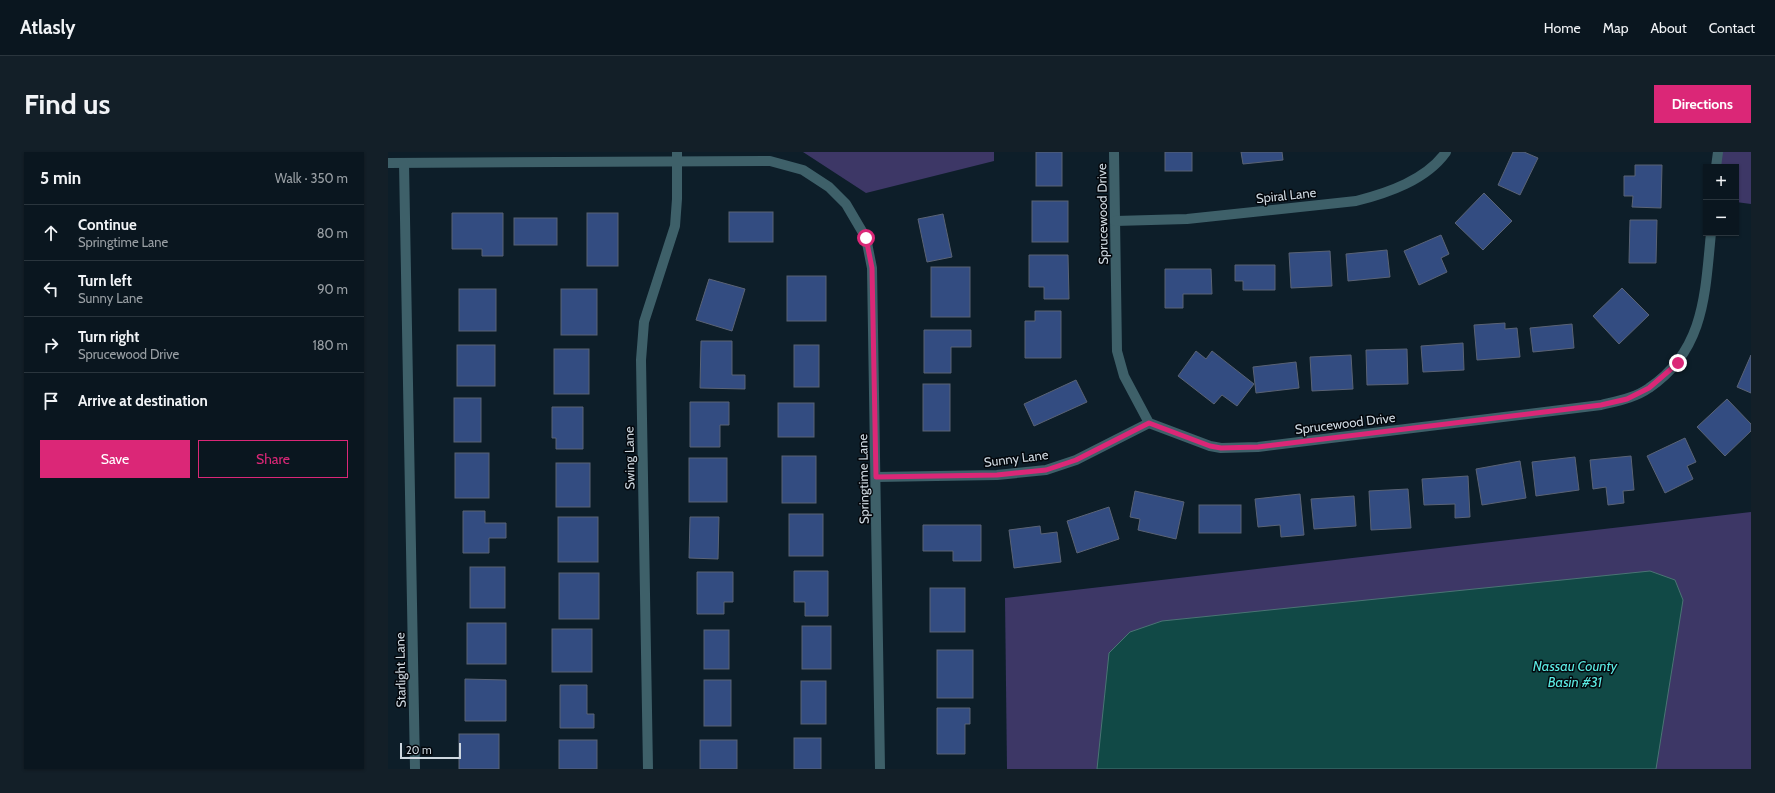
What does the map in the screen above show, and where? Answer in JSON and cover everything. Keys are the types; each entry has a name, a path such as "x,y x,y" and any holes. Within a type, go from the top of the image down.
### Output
{"street":[{"name":"Sprucewood Drive","path":"1114,152 1117,351 1124,376 1149,423 1210,446 1221,448 1258,447 1601,405 1627,399 1649,388 1678,363 1697,327 1705,300 1711,236"},
{"name":"Spiral Lane","path":"1115,220 1186,219 1356,200 1378,195 1408,182 1433,167 1446,152"},
{"path":"1716,164 1718,152"},
{"name":"Springtime Lane","path":"388,163 677,157 770,161 803,170 829,187 839,198 856,219 866,238 872,268 880,769"},
{"name":"Swing Lane","path":"648,769 641,360 644,322 675,226 677,199 677,157"},
{"name":"Starlight Lane","path":"404,163 415,769"},
{"name":"Sunny Lane","path":"876,477 997,475 1046,470 1076,460 1149,423"}],"shaded area":[{"path":"803,152 994,152 994,161 866,193"},
{"path":"1719,152 1751,152 1751,204 1739,202 1739,164 1718,164"},
{"name":"Nassau County Basin #31","path":"1751,512 1751,769 1007,769 1005,598"}],"water":[{"name":"Nassau County Basin #31","path":"1650,571 1675,580 1683,600 1656,769 1097,769 1109,653 1130,632 1162,621"}],"building":[{"path":"1036,152 1062,152 1062,186 1036,186"},
{"path":"1165,152 1192,152 1192,171 1165,171"},
{"path":"1241,152 1282,152 1283,160 1243,164"},
{"path":"1513,152 1524,152 1538,158 1520,195 1498,185"},
{"path":"1635,165 1662,165 1661,208 1632,207 1633,196 1624,196 1624,176 1635,176"},
{"path":"1484,193 1512,221 1483,250 1455,223"},
{"path":"1032,201 1068,201 1068,242 1032,242"},
{"path":"729,212 773,212 773,242 729,242"},
{"path":"452,213 503,213 503,256 482,256 482,249 452,249"},
{"path":"587,213 618,213 618,266 587,266"},
{"path":"943,214 952,257 927,262 918,219"},
{"path":"514,218 557,218 557,245 514,245"},
{"path":"1630,220 1657,220 1656,263 1629,263"},
{"path":"1441,235 1449,254 1441,258 1447,272 1419,285 1404,251"},
{"path":"1387,250 1390,277 1348,281 1346,254"},
{"path":"1330,251 1332,286 1291,288 1289,253"},
{"path":"1029,255 1068,255 1069,299 1044,299 1044,287 1029,287"},
{"path":"1235,265 1275,265 1275,290 1243,290 1243,281 1235,281"},
{"path":"931,267 970,267 970,317 931,317"},
{"path":"1165,269 1211,269 1212,294 1183,294 1183,308 1165,308"},
{"path":"787,276 826,276 826,321 787,321"},
{"path":"709,279 745,289 732,331 696,320"},
{"path":"1622,288 1649,315 1619,344 1593,316"},
{"path":"459,289 496,289 496,331 459,331"},
{"path":"561,289 597,289 597,335 561,335"},
{"path":"1035,311 1061,311 1061,358 1025,358 1025,321 1035,321"},
{"path":"1505,323 1505,329 1517,328 1520,357 1477,360 1474,325"},
{"path":"1572,324 1574,348 1533,352 1530,328"},
{"path":"924,330 971,330 971,347 951,347 951,373 924,373"},
{"path":"701,341 732,341 732,375 745,375 745,389 700,388"},
{"path":"1463,343 1464,370 1423,372 1421,346"},
{"path":"457,345 495,345 495,386 457,386"},
{"path":"794,345 819,345 819,387 794,387"},
{"path":"554,349 589,349 589,394 554,394"},
{"path":"1407,349 1408,384 1367,385 1366,350"},
{"path":"1196,351 1206,359 1212,351 1254,384 1237,406 1222,395 1214,404 1178,376"},
{"path":"1351,355 1353,389 1312,391 1310,357"},
{"path":"1751,355 1751,393 1737,387"},
{"path":"1296,362 1299,388 1256,393 1253,367"},
{"path":"1076,380 1087,402 1034,426 1024,404"},
{"path":"923,384 950,384 950,431 923,431"},
{"path":"454,398 481,398 481,442 454,442"},
{"path":"1727,399 1751,424 1751,431 1725,456 1697,427"},
{"path":"690,402 729,402 729,425 720,425 720,447 690,447"},
{"path":"778,403 814,403 814,437 778,437"},
{"path":"552,407 583,407 583,449 556,449 556,438 552,438"},
{"path":"1685,438 1696,462 1687,466 1693,479 1665,493 1647,456"},
{"path":"455,453 489,453 489,498 455,498"},
{"path":"782,456 816,456 816,503 782,503"},
{"path":"1631,456 1634,490 1623,491 1624,503 1608,505 1606,487 1593,489 1590,460"},
{"path":"1575,457 1579,490 1536,496 1532,462"},
{"path":"689,458 727,458 727,502 689,502"},
{"path":"1520,461 1526,498 1482,505 1476,469"},
{"path":"556,463 590,463 590,507 556,507"},
{"path":"1468,476 1470,517 1455,518 1455,504 1424,505 1422,479"},
{"path":"1408,489 1411,528 1371,530 1369,491"},
{"path":"1135,491 1184,502 1176,539 1138,530 1140,519 1130,517"},
{"path":"1300,494 1304,535 1281,537 1280,525 1258,527 1255,499"},
{"path":"1354,496 1356,526 1314,529 1311,499"},
{"path":"1199,505 1241,505 1241,533 1199,533"},
{"path":"1109,507 1119,539 1077,553 1067,521"},
{"path":"463,511 485,511 485,523 506,523 506,538 489,538 489,553 463,553"},
{"path":"789,514 823,514 823,556 789,556"},
{"path":"558,517 598,517 598,562 558,562"},
{"path":"690,517 719,517 718,559 689,558"},
{"path":"923,525 981,525 981,561 953,561 953,551 923,551"},
{"path":"1040,526 1041,534 1057,532 1061,562 1014,568 1009,530"},
{"path":"470,567 505,567 505,608 470,608"},
{"path":"794,571 828,571 828,616 805,616 805,602 794,602"},
{"path":"697,572 733,572 733,602 724,602 724,614 697,614"},
{"path":"559,573 599,573 599,619 559,619"},
{"path":"930,588 965,588 965,632 930,632"},
{"path":"467,623 506,623 506,664 467,664"},
{"path":"802,626 831,626 831,669 802,669"},
{"path":"552,629 592,629 592,672 552,672"},
{"path":"704,630 729,630 729,669 704,669"},
{"path":"937,650 973,650 973,698 937,698"},
{"path":"465,679 506,680 506,721 465,721"},
{"path":"704,680 731,680 731,726 704,726"},
{"path":"801,681 826,681 826,724 801,724"},
{"path":"560,685 587,685 587,714 594,714 594,728 560,728"},
{"path":"937,708 970,708 970,724 965,724 965,754 937,754"},
{"path":"459,734 499,734 499,769 459,769"},
{"path":"794,738 821,738 821,769 794,769"},
{"path":"559,740 597,740 597,769 559,769"},
{"path":"700,740 737,740 737,769 700,769"}],"route":[{"path":"866,238 872,268 876,477 997,475 1046,470 1076,460 1149,423 1210,446 1221,448 1258,447 1601,405 1627,399 1649,388 1678,363"}]}
